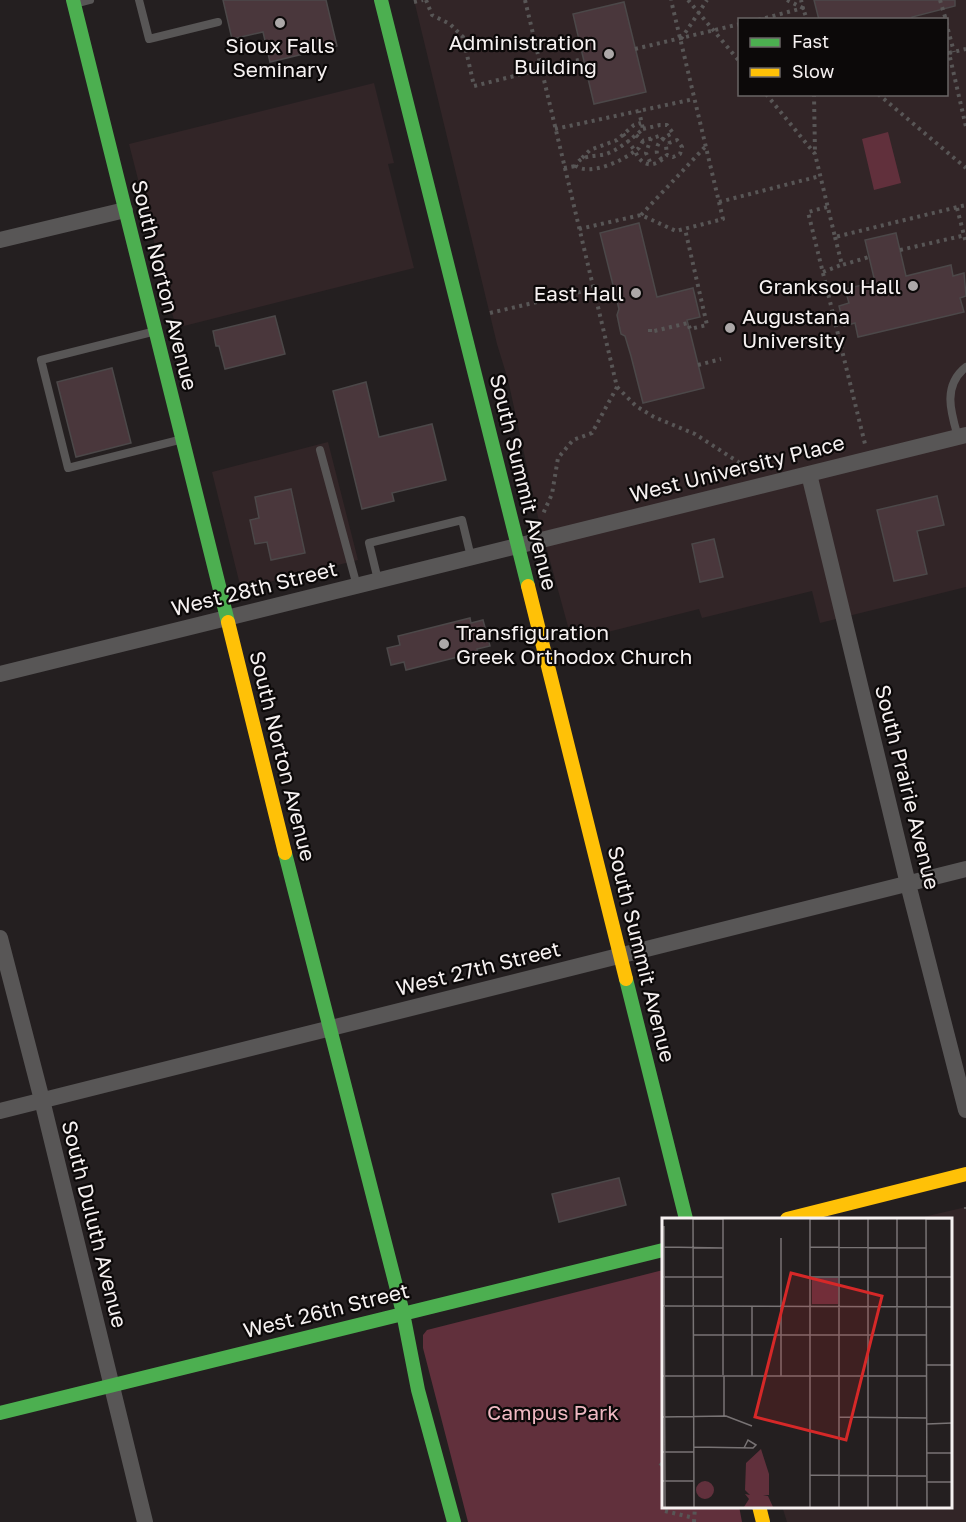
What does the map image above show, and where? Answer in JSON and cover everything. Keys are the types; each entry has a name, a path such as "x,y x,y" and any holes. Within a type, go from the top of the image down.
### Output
{"street":[{"name":"South Summit Avenue","path":"381,0 686,1218"},
{"name":"South Norton Avenue","path":"74,2 329,1029 403,1313 418,1390 454,1522"},
{"path":"0,240 125,210"},
{"name":"West University Place","path":"518,546 962,436"},
{"name":"South Prairie Avenue","path":"809,474 908,884 966,1110"},
{"name":"West 28th Street","path":"0,674 518,546"},
{"name":"West 27th Street","path":"0,1111 966,869"},
{"name":"South Duluth Avenue","path":"0,938 145,1522"},
{"path":"791,1218 966,1174"},
{"name":"West 26th Street","path":"0,1413 662,1250"},
{"path":"759,1507 763,1522"}],"lane":[{"path":"74,2 90,0"},
{"path":"139,0 149,39 218,22"},
{"path":"155,331 41,360 68,468 183,440"},
{"path":"962,436 949,404 954,382 966,367"},
{"path":"320,450 357,586"},
{"path":"378,580 369,543 462,520 471,557"}],"path":[{"path":"414,2 425,0 432,15 450,24 463,38 474,86 584,59"},
{"path":"525,0 617,387 636,406 654,417 695,434 743,465"},
{"path":"641,215 676,231 723,219 671,0"},
{"path":"687,0 738,60"},
{"path":"681,39 707,0"},
{"path":"787,0 803,8"},
{"path":"801,0 806,18"},
{"path":"940,0 945,18"},
{"path":"766,18 803,8"},
{"path":"635,49 738,25"},
{"path":"948,29 954,52"},
{"path":"966,49 948,53 966,127"},
{"path":"768,96 815,154"},
{"path":"814,96 815,154 842,265"},
{"path":"881,96 964,162 966,168"},
{"path":"555,129 694,99"},
{"path":"639,111 643,129"},
{"path":"576,166 577,162 590,150 612,142 634,125 641,123"},
{"path":"564,168 576,166 582,169 608,166 626,158 639,148 643,141 651,137 663,137 673,133 667,125 643,129 618,149 604,155 581,158"},
{"path":"623,134 639,160 644,164 662,160 667,155"},
{"path":"636,135 643,141"},
{"path":"651,137 646,153 651,164"},
{"path":"663,137 669,143"},
{"path":"662,160 656,151 663,137"},
{"path":"676,140 682,147 682,151 677,156 667,155 666,146 676,140"},
{"path":"579,229 641,215 705,147"},
{"path":"719,202 820,176"},
{"path":"835,237 966,206"},
{"path":"828,207 808,212 863,434"},
{"path":"957,208 966,243"},
{"path":"650,329 650,332 688,323 690,329 707,325 685,229"},
{"path":"900,250 965,235"},
{"path":"822,272 869,257"},
{"path":"490,313 593,289"},
{"path":"698,365 720,359"},
{"path":"542,516 552,494 558,459 573,440 591,433 617,387"},
{"path":"665,1511 694,1520"}],"shaded area":[{"name":"Augustana University","path":"414,0 966,0 966,587 820,623 812,591 702,618 699,609 572,641 538,517 508,380 497,344"},
{"path":"374,83 394,163 388,164 414,268 176,328 129,144"},
{"path":"328,442 358,560 241,589 212,472"},
{"path":"966,1207 966,1522 787,1522 782,1507 951,1507 951,1218 919,1218"}],"green space":[{"path":"888,132 901,183 874,190 862,139"},
{"name":"Campus Park","path":"662,1270 662,1507 739,1507 742,1522 468,1522 423,1348 423,1335 427,1330"}],"building":[{"name":"Sioux Falls Seminary","path":"223,0 326,0 337,46 270,62 263,32 232,39"},
{"path":"814,0 955,0 955,6 912,18 818,18"},
{"name":"Administration Building","path":"624,2 646,92 594,104 573,14"},
{"path":"639,223 657,297 693,288 700,317 687,320 704,388 643,403 625,336 621,334 617,315 619,309 600,233"},
{"name":"Granksou Hall","path":"896,233 906,276 951,265 953,276 964,273 966,296 960,298 964,312 858,337 855,323 844,326 839,306 849,303 845,289 875,282 865,240"},
{"path":"275,316 285,354 225,369 213,331"},
{"path":"112,368 131,443 76,457 57,382"},
{"path":"366,382 379,437 432,424 446,480 392,493 394,501 362,509 333,391"},
{"path":"291,489 305,553 271,560 267,542 255,544 250,520 259,518 255,497"},
{"path":"937,496 944,525 917,531 927,574 894,581 877,510"},
{"path":"714,539 723,577 700,582 692,544"},
{"name":"Transfiguration Greek Orthodox Church","path":"470,618 471,623 483,620 490,646 477,649 478,652 406,670 404,662 391,665 387,648 400,645 398,636"},
{"path":"619,1178 626,1205 559,1222 552,1194"}],"traffic: fast":[{"path":"73,0 228,622"},
{"path":"381,0 528,586"},
{"path":"285,853 403,1313 418,1390 454,1522"},
{"path":"626,979 686,1218"},
{"path":"0,1413 662,1250"}],"traffic: slow":[{"path":"528,586 626,979"},
{"path":"228,622 285,853"},
{"path":"791,1218 966,1174"},
{"path":"759,1507 763,1522"}],"place":[{"name":"Sioux Falls Seminary","path":"280,23"},
{"name":"Administration Building","path":"609,54"},
{"name":"Granksou Hall","path":"913,286"},
{"name":"East Hall","path":"636,293"},
{"name":"Augustana University","path":"730,328"},
{"name":"Transfiguration Greek Orthodox Church","path":"444,644"}]}
